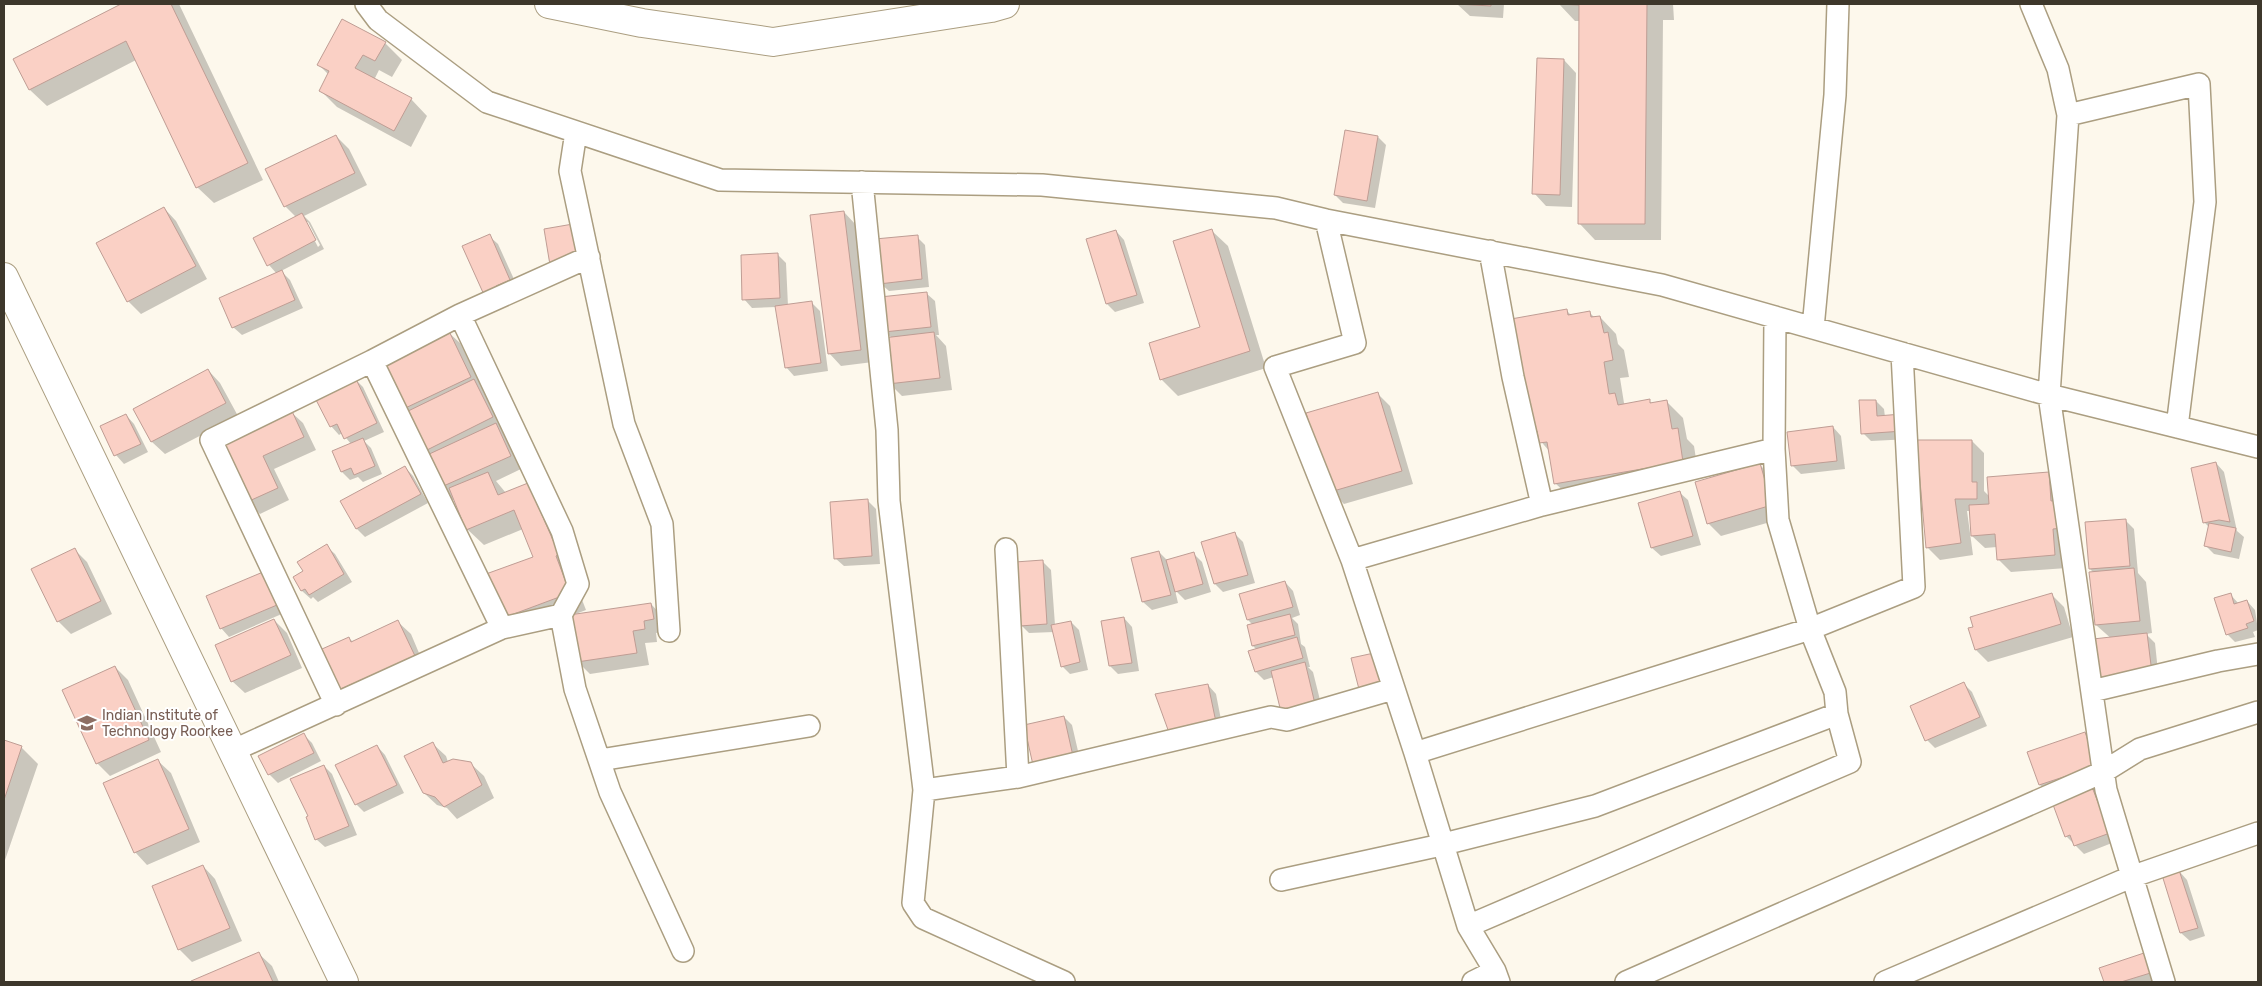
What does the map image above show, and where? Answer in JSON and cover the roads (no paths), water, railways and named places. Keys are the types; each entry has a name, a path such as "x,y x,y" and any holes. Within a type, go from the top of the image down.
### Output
{"street":[{"path":"366,4 378,20 488,102 720,180 1042,185 1276,208 1326,220 1662,285 2049,394 2258,447"},
{"path":"549,4 642,23 773,42 996,5"},
{"path":"1813,328 1835,95 1838,4"},
{"path":"2031,4 2058,69 2068,116 2049,394 2106,790 2164,982"},
{"path":"2068,116 2199,84 2205,202 2177,427"},
{"path":"576,132 570,171 624,424 662,524 669,631"},
{"path":"862,182 887,430 889,501 924,790 913,903 923,918 1064,982"},
{"path":"1326,220 1355,343 1275,367 1352,560 1415,753 1468,926 1497,976 1473,982"},
{"path":"1490,251 1513,377 1542,505"},
{"path":"336,705 211,440 372,361 460,314 589,257"},
{"path":"4,277 344,982"},
{"path":"460,314 562,531 578,584 560,615 575,689 610,792 683,951"},
{"path":"1468,926 1850,762 1837,714 1835,692 1810,630 1778,520 1774,449 1775,317"},
{"path":"1415,753 1810,630 1914,587 1902,353"},
{"path":"372,361 502,628"},
{"path":"1352,560 1542,505 1774,449"},
{"path":"1006,549 1018,777"},
{"path":"232,751 502,628 560,615"},
{"path":"2092,691 2218,661 2258,654"},
{"path":"924,790 1018,777 1271,717 1288,720 1393,689"},
{"path":"1626,982 2103,772 2140,749 2258,712"},
{"path":"1281,880 1443,844 1595,806 1837,714"},
{"path":"600,760 809,726"},
{"path":"1885,982 2131,877 2258,833"}],"place":[{"name":"Indian Institute of Technology Roorkee","path":"87,723"}]}
